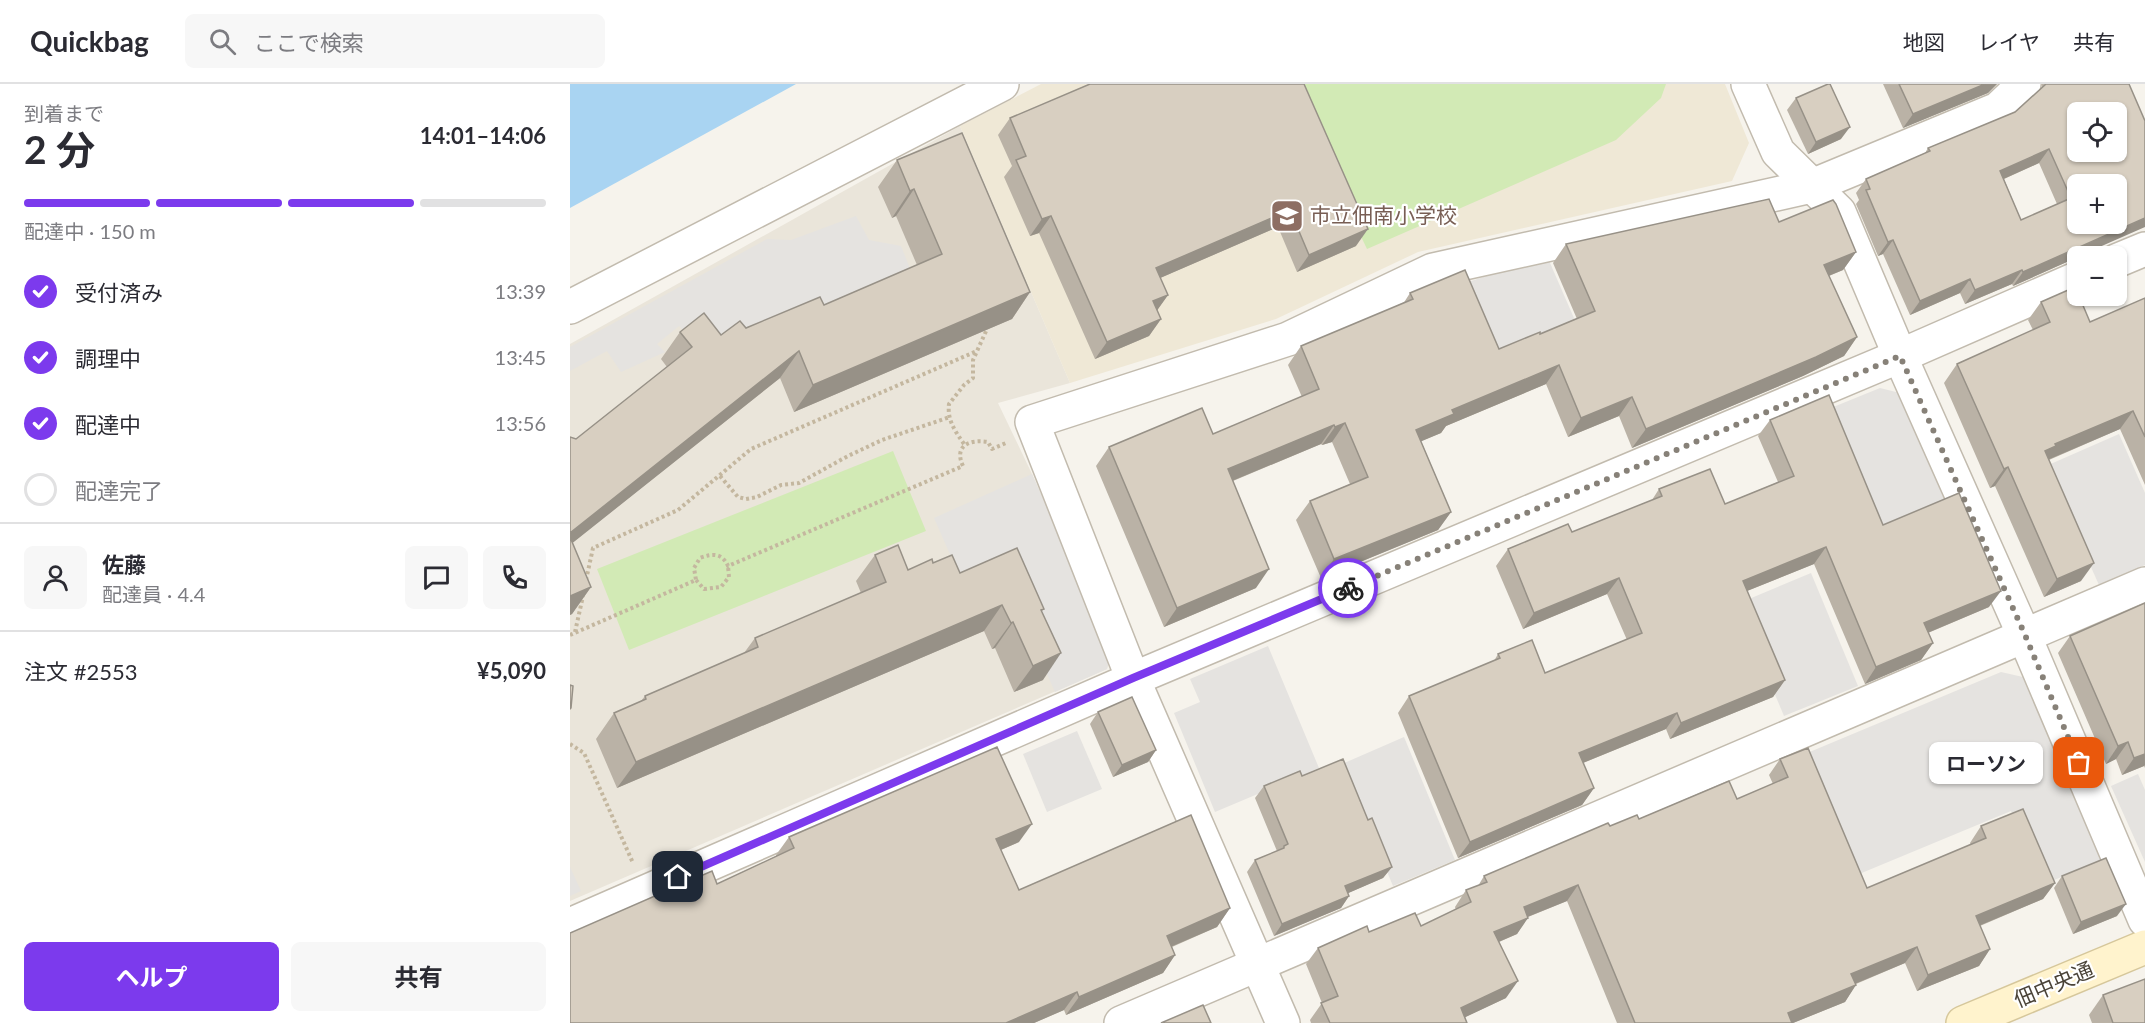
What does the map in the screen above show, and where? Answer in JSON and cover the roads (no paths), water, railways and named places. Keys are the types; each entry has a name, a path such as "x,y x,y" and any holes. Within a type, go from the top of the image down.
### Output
{"street":[{"path":"570,307 1002,84"},
{"path":"1748,84 1778,152 1839,212 1900,356 2025,635 2145,920"},
{"path":"1283,1023 1133,678 1021,432 1288,339 1433,270 1812,186 1998,109 2024,84"},
{"path":"2127,256 2145,249"},
{"path":"570,924 1133,678 1900,356 2067,283"},
{"path":"1121,1023 2145,584"},
{"name":"佃中央通","path":"1963,1023 2145,947"}],"water":[{"path":"570,84 796,84 570,208"}],"place":[{"name":"市立佃南小学校","path":"1287,216"},
{"name":"ローソン","path":"2079,763"}]}
